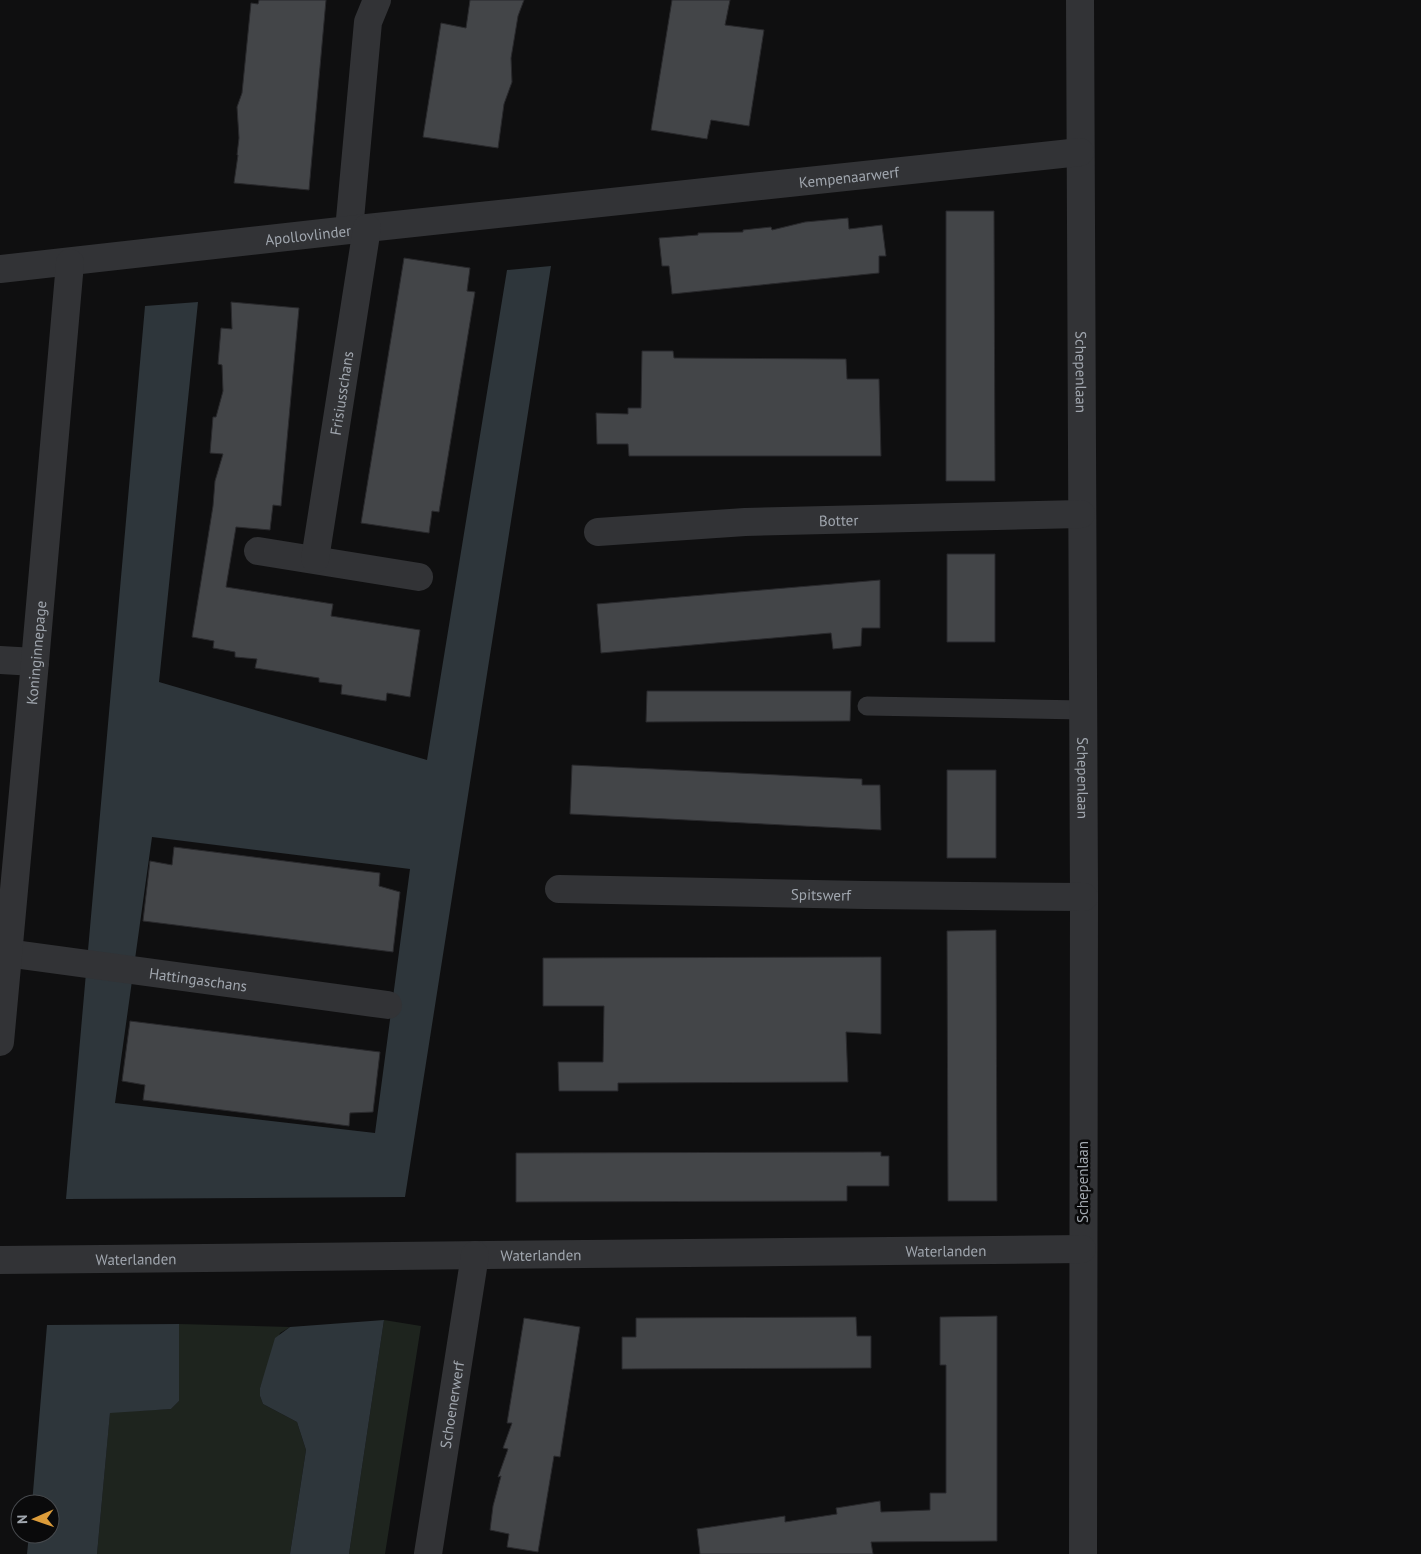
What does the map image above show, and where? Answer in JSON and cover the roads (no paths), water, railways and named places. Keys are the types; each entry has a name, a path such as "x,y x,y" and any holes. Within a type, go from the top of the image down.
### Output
{"street":[{"name":"Frisiusschans","path":"315,559 358,229 368,22 377,0"},
{"name":"Schepenlaan","path":"1080,0 1084,897 1083,1554"},
{"name":"Kempenaarwerf","path":"617,202 1080,152"},
{"name":"Apollovlinder","path":"0,270 358,229 617,202"},
{"name":"Koninginnepage","path":"0,1042 4,952 35,662 70,262"},
{"name":"Botter","path":"598,532 746,522 1081,514"},
{"path":"258,551 419,577"},
{"path":"0,660 35,662"},
{"name":"Spitswerf","path":"560,889 1084,897"},
{"name":"Hattingaschans","path":"4,952 388,1005"},
{"name":"Waterlanden","path":"0,1260 1082,1249"},
{"name":"Schoenerwerf","path":"428,1554 474,1255"}],"lane":[{"path":"866,706 1082,710"}]}
